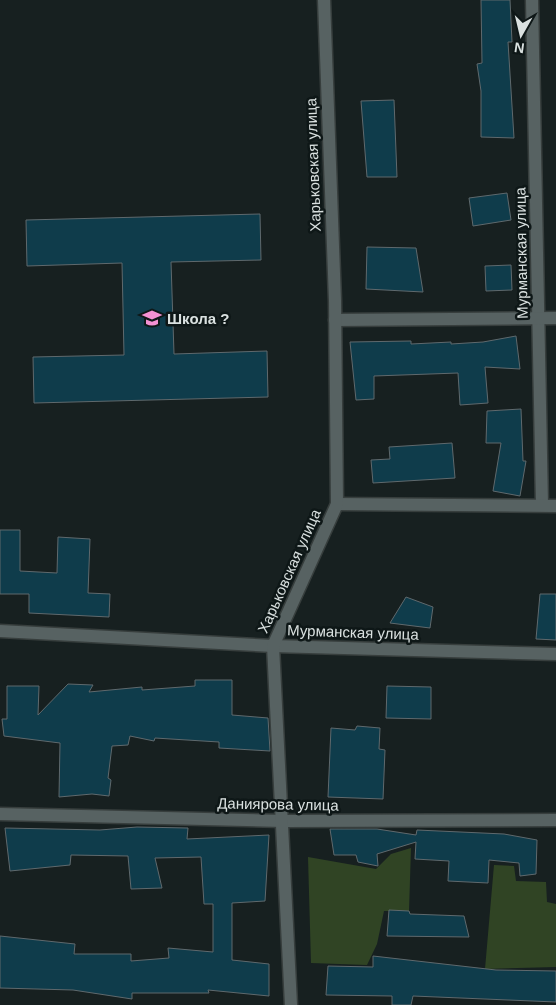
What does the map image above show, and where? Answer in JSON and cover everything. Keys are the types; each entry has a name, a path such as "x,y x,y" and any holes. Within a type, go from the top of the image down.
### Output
{"street":[{"name":"Харьковская улица","path":"291,1005 284,821 273,646 337,504 335,320 324,0"},
{"name":"Мурманская улица","path":"532,0 542,506"},
{"path":"335,320 556,318"},
{"path":"337,504 556,506"},
{"name":"Мурманская улица","path":"0,630 273,646 556,654"},
{"name":"Даниярова улица","path":"0,814 284,821 556,820"}],"green space":[{"path":"411,848 409,911 384,911 377,944 367,965 311,963 308,857 376,869 391,854"},
{"path":"494,865 514,866 516,881 546,882 547,902 556,904 556,967 485,969"}],"building":[{"path":"481,0 510,0 512,42 508,42 514,138 481,137 481,91 477,64 482,63"},
{"path":"394,100 397,177 367,177 361,101"},
{"path":"507,193 511,220 473,226 469,198"},
{"path":"260,214 261,260 171,262 174,354 267,351 268,397 34,403 33,357 124,355 122,263 27,266 26,220"},
{"path":"367,247 416,248 423,292 366,289"},
{"path":"511,265 512,290 486,291 485,266"},
{"path":"516,336 520,369 485,367 488,403 460,405 458,373 374,376 374,399 356,400 350,342 411,341 411,344 451,342 451,344 483,342"},
{"path":"521,409 523,461 526,461 520,496 493,491 501,443 486,443 487,411"},
{"path":"452,443 455,478 373,483 371,460 390,459 389,447"},
{"path":"0,530 20,530 20,571 57,573 58,537 90,539 88,593 110,594 109,617 29,613 29,594 0,594"},
{"path":"540,594 556,594 556,640 536,639"},
{"path":"406,597 433,607 430,628 390,623"},
{"path":"195,680 232,680 232,715 268,718 270,751 219,748 219,742 155,738 154,741 130,736 128,745 112,746 108,778 111,780 109,796 92,794 59,797 60,743 4,736 2,719 7,719 7,686 39,686 38,715 68,684 93,685 89,692 142,687 142,690 195,686"},
{"path":"387,686 431,687 431,719 386,718"},
{"path":"357,726 380,728 379,749 385,750 383,799 328,797 331,728 355,730"},
{"path":"137,827 188,828 187,839 269,835 265,901 232,903 232,960 269,964 269,996 208,990 209,993 132,993 132,999 73,990 0,988 0,936 75,944 74,954 131,954 131,961 169,958 168,948 213,952 213,904 204,904 201,857 155,858 162,888 131,889 128,856 71,855 70,865 10,871 5,828 100,830"},
{"path":"330,829 377,829 416,835 417,830 504,834 537,840 536,874 520,876 519,863 489,860 488,883 448,881 449,861 415,859 416,842 377,854 378,866 358,862 356,855 334,855"},
{"path":"389,910 409,911 410,914 464,916 469,937 387,936"},
{"path":"373,956 496,970 556,971 556,1002 413,996 411,1005 392,1005 392,996 326,995 328,966 373,967"}],"place":[{"name":"Школа ?","path":"152,318"}]}
